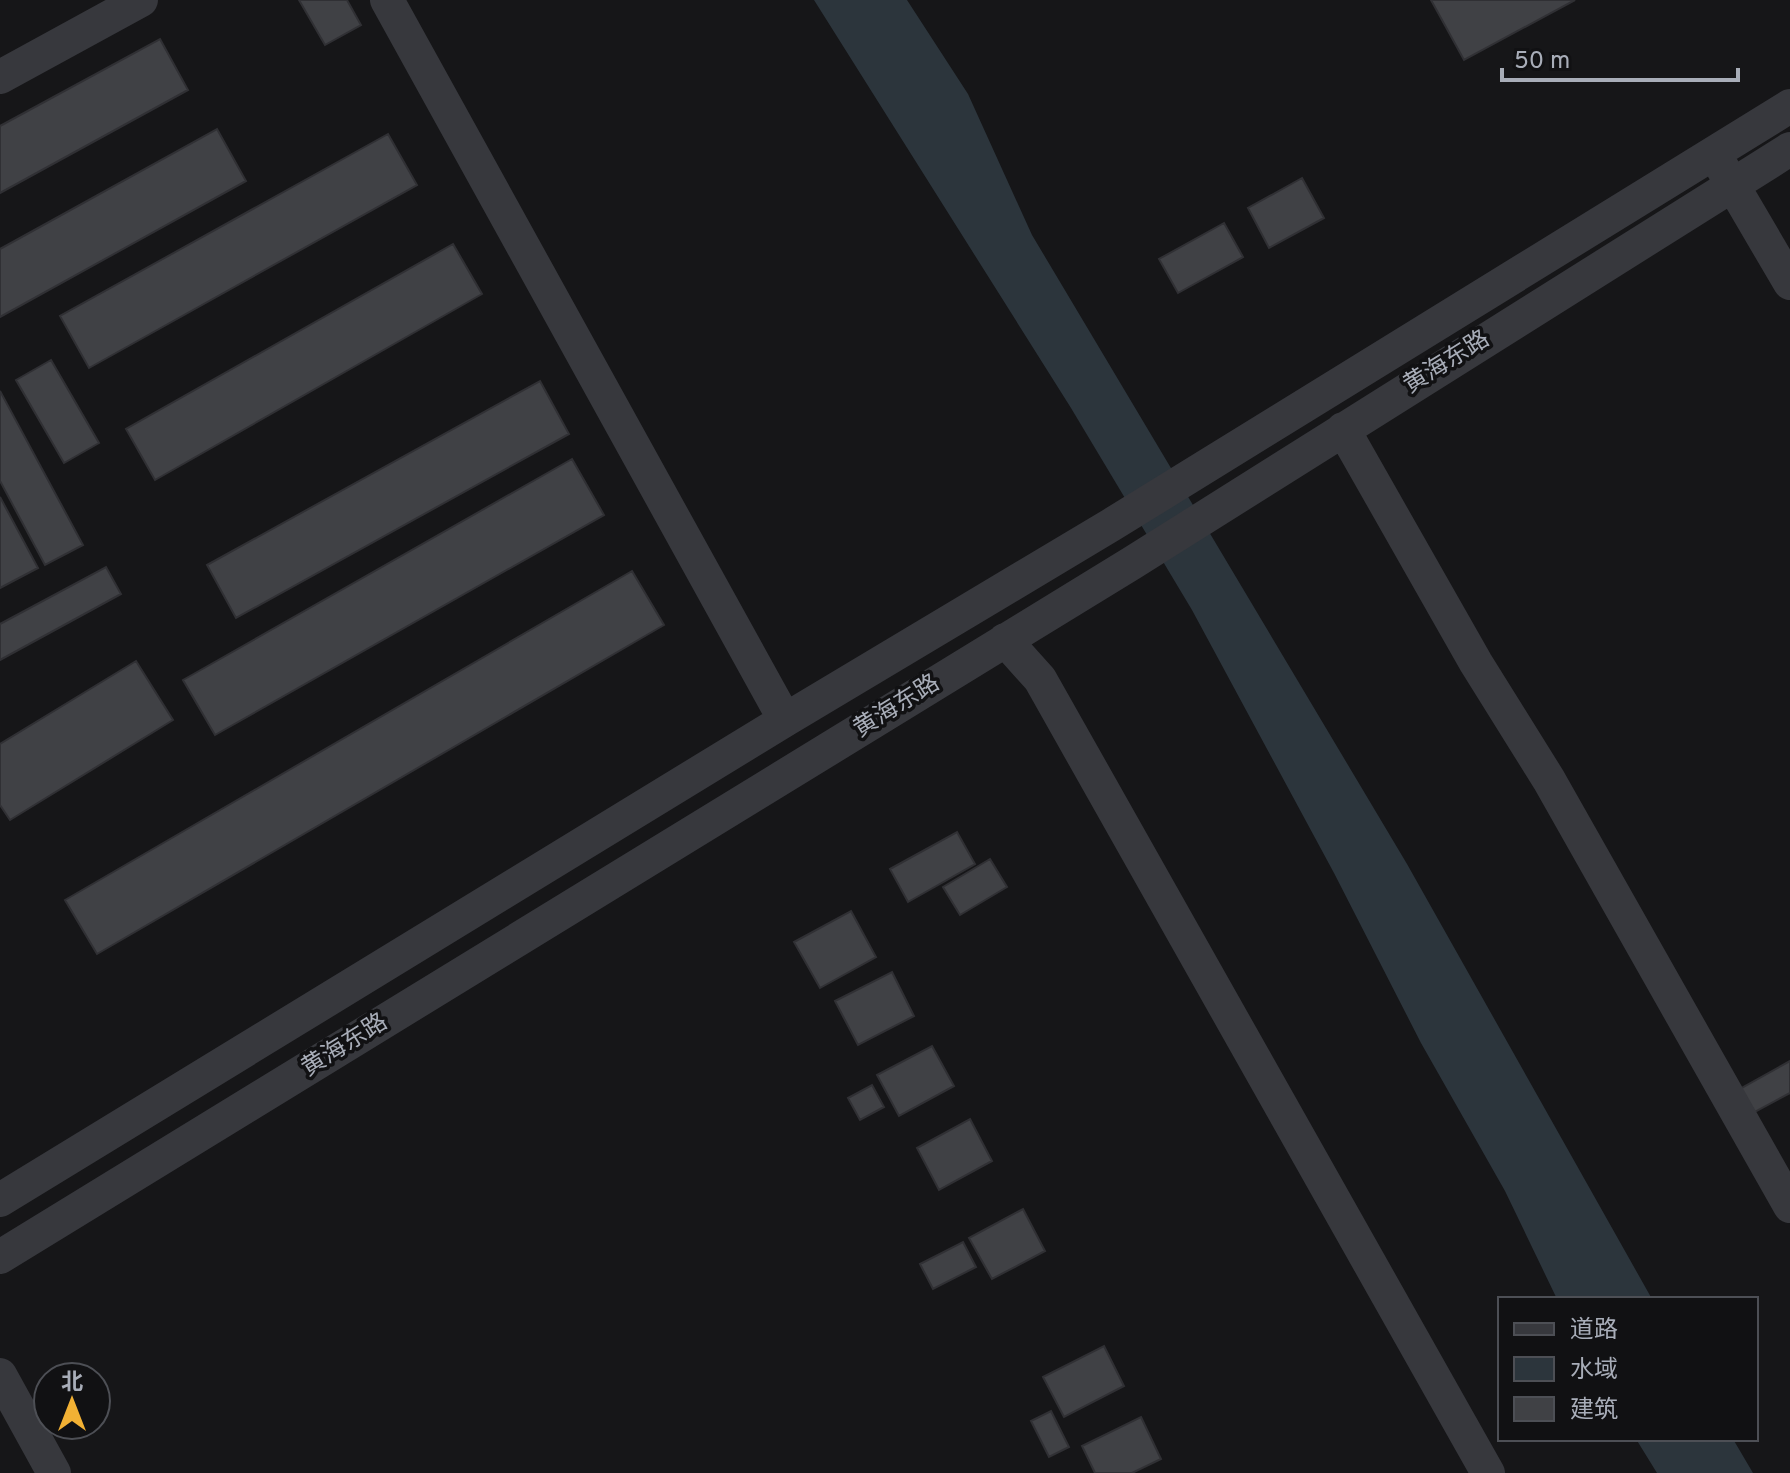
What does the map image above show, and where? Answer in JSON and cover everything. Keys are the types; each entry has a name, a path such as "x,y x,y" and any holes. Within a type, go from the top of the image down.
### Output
{"street":[{"path":"0,77 141,0"},
{"path":"387,0 785,720"},
{"name":"黄海东路","path":"0,1200 785,720 1111,525 1790,106"},
{"name":"黄海东路","path":"0,1257 1132,563 1790,149"},
{"path":"1713,153 1790,283"},
{"path":"1343,429 1476,663 1549,780 1790,1206"},
{"path":"1005,640 1040,679 1488,1473"},
{"path":"0,1375 54,1473"}],"water":[{"path":"814,0 907,0 968,94 1032,235 1407,864 1651,1297 1556,1297 1505,1191 1421,1043 1334,873 1192,610 1071,408"},
{"path":"1637,1441 1734,1441 1753,1473 1657,1473"}],"building":[{"path":"299,0 347,0 361,25 325,45"},
{"path":"1431,0 1575,0 1464,60"},
{"path":"160,39 188,90 0,193 0,126"},
{"path":"217,129 246,181 0,317 0,249"},
{"path":"388,134 417,185 89,368 60,316"},
{"path":"1302,178 1324,218 1269,248 1248,208"},
{"path":"1224,223 1243,257 1178,293 1159,259"},
{"path":"453,244 482,294 155,480 126,429"},
{"path":"51,360 99,443 64,463 16,380"},
{"path":"540,381 569,434 236,618 207,565"},
{"path":"0,391 83,545 45,565 0,481"},
{"path":"572,459 604,515 215,735 183,680"},
{"path":"0,497 38,568 0,588"},
{"path":"106,567 121,594 0,660 0,624"},
{"path":"632,571 664,625 97,954 65,900"},
{"path":"136,661 173,720 10,820 0,805 0,744"},
{"path":"957,832 975,864 908,902 890,869"},
{"path":"990,859 1007,887 960,915 943,887"},
{"path":"851,911 876,957 820,988 794,942"},
{"path":"892,972 914,1016 858,1045 835,1001"},
{"path":"932,1046 954,1086 899,1116 877,1075"},
{"path":"1790,1061 1790,1093 1753,1113 1740,1089"},
{"path":"872,1085 884,1107 860,1120 848,1098"},
{"path":"970,1119 992,1161 939,1190 917,1148"},
{"path":"1023,1209 1045,1251 992,1279 969,1238"},
{"path":"963,1242 976,1267 933,1289 920,1264"},
{"path":"1104,1346 1124,1386 1064,1417 1043,1377"},
{"path":"1051,1411 1069,1447 1049,1457 1031,1421"},
{"path":"1141,1417 1161,1459 1132,1473 1095,1473 1082,1446"}]}
